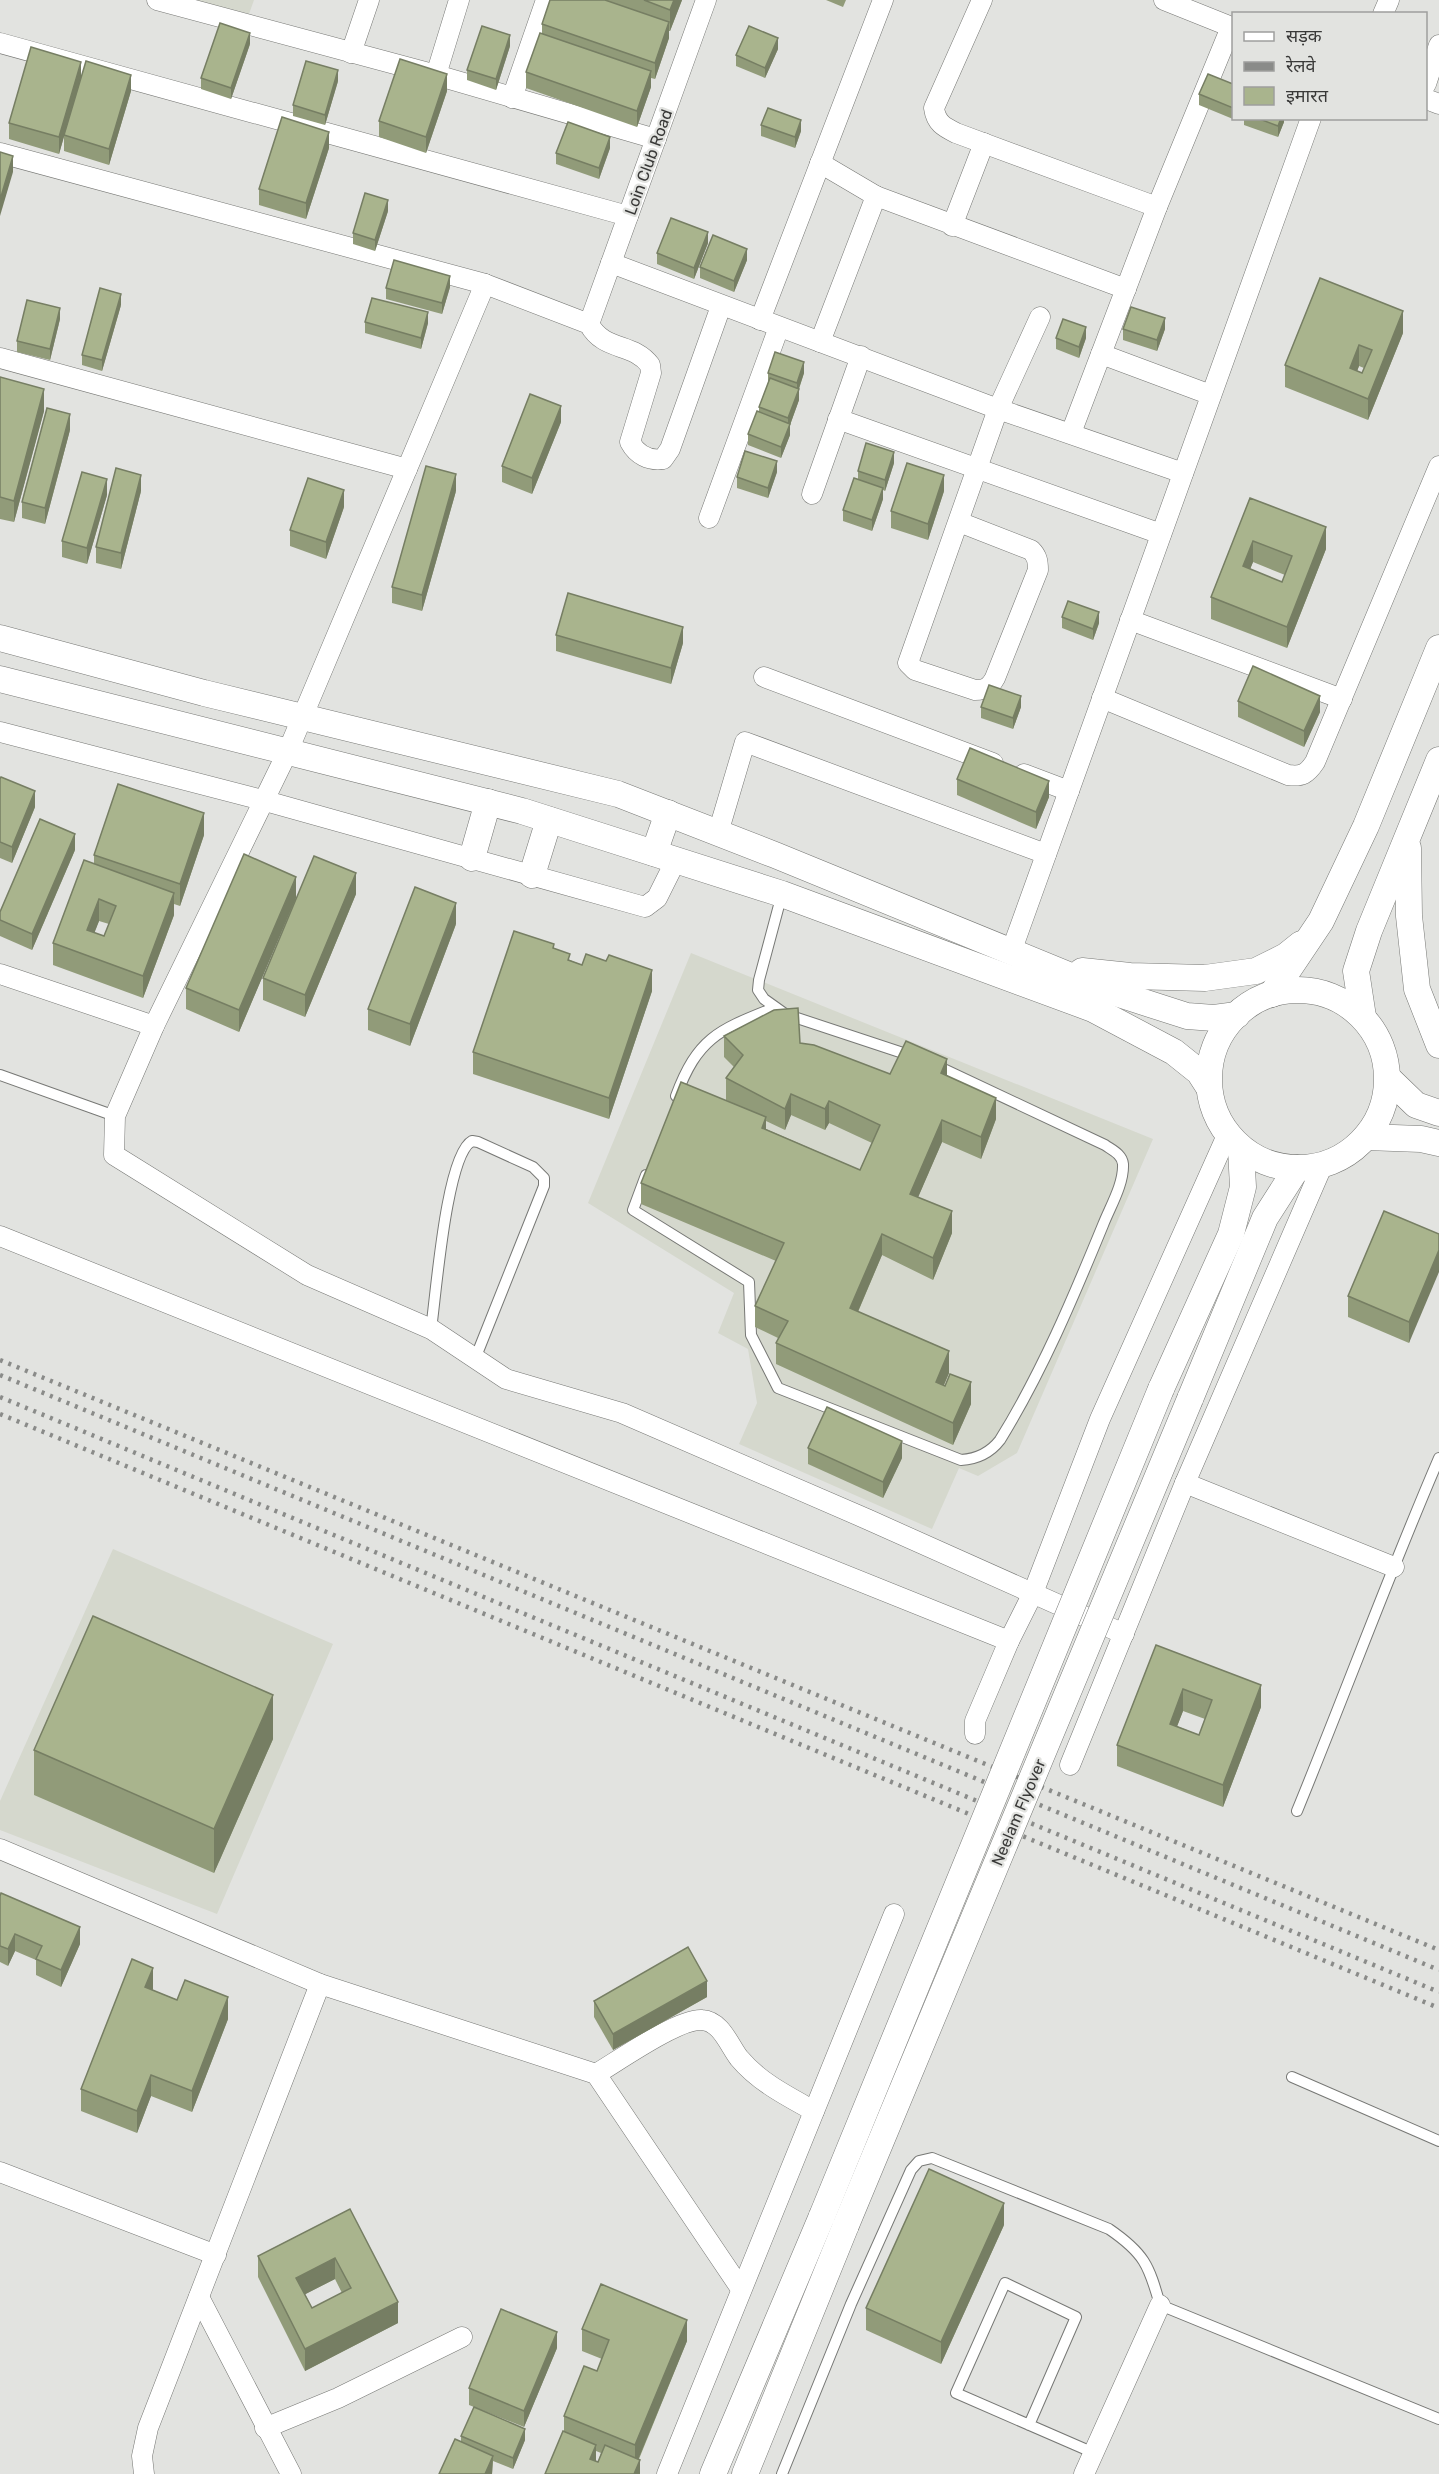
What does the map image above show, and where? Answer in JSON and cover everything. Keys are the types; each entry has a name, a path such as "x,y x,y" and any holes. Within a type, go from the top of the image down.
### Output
{"street":[{"path":"157,0 436,75 656,139"},
{"path":"351,53 369,0"},
{"path":"436,75 459,0"},
{"path":"512,98 546,0"},
{"name":"Loin Club Road","path":"589,324 706,0"},
{"path":"760,320 883,0"},
{"path":"982,0 934,108 936,118 943,126 1157,207"},
{"path":"1071,433 1157,207 1232,28 1164,0"},
{"path":"0,43 628,216"},
{"path":"1427,78 1439,45"},
{"path":"1011,952 1310,120"},
{"path":"952,226 984,142"},
{"path":"0,153 485,284 589,324 599,338 639,354 650,365 651,373 630,442 639,454 652,459 663,459 670,449 722,306"},
{"path":"820,163 876,196 1126,289"},
{"path":"820,342 876,196"},
{"path":"611,263 998,409 1183,473"},
{"path":"485,284 288,751 262,800 154,1026 115,1116 114,1155 307,1275 431,1329 506,1379 622,1413 1124,1634"},
{"path":"959,522 1032,550 1038,563 1038,570 995,678 991,686 984,690 975,690 915,670 908,663 998,409 1040,317"},
{"path":"710,518 779,327"},
{"path":"1101,354 1211,395"},
{"path":"812,494 861,356"},
{"path":"0,358 407,469"},
{"path":"838,419 1161,534"},
{"path":"1102,698 1288,775 1299,776 1308,773 1342,699 1439,466"},
{"path":"1130,620 1342,699"},
{"path":"0,638 302,717 618,795 718,832 1100,988 1187,1016 1214,1018 1237,1015"},
{"path":"1272,994 1321,921 1366,826 1439,648"},
{"path":"764,676 1069,791"},
{"path":"0,679 488,802 549,820 782,894 1093,1009 1174,1052 1199,1072 1208,1086 1218,1122 1234,1141 1284,1168 1311,1168 1342,1157 1366,1137 1383,1107 1388,1078 1381,1043 1364,1017 1333,996 1304,989 1266,995 1241,1009 1214,1047 1208,1086"},
{"path":"0,732 262,800 645,907 657,898 665,856 668,813"},
{"path":"718,832 745,742 1046,854"},
{"path":"1364,1017 1356,971 1369,931 1439,760"},
{"path":"472,858 488,802"},
{"path":"532,875 549,820"},
{"path":"1407,838 1409,916 1418,989 1436,1026"},
{"path":"1052,968 1130,976 1205,978 1256,971 1286,956 1311,936"},
{"path":"0,974 154,1026"},
{"path":"1388,1078 1416,1105 1439,1113"},
{"path":"1366,1137 1421,1139 1439,1143"},
{"path":"975,1734 975,1721 1009,1641 1033,1593 1100,1419 1234,1141"},
{"name":"Neelam Flyover","path":"713,2474 822,2217 1161,1389 1231,1234 1243,1187 1234,1141"},
{"path":"1070,1765 1185,1483 1323,1164"},
{"name":"Neelam Flyover","path":"746,2474 846,2225 1265,1218 1297,1168"},
{"path":"0,1236 1009,1641"},
{"path":"1185,1483 1394,1567"},
{"path":"0,1849 320,1984 596,2074 741,2289"},
{"path":"667,2474 894,1914"},
{"path":"144,2474 142,2456 148,2428 320,1984"},
{"path":"596,2074 682,2024 701,2019 712,2022 723,2033 739,2058 757,2076 814,2111"},
{"path":"0,2172 216,2255"},
{"path":"199,2297 265,2428 291,2474"},
{"path":"1084,2474 1160,2305"},
{"path":"265,2428 338,2398 462,2337"}],"lane":[{"path":"649,1167 633,1210 748,1282 751,1335 778,1388 961,1460 972,1460 994,1448 1010,1425 1038,1374 1118,1187 1123,1163 1120,1156 1105,1145 938,1066 785,1014 774,1008 758,990 782,894"},
{"path":"673,1104 691,1064 712,1036 725,1028 774,1008"},
{"path":"0,1075 115,1116"},
{"path":"431,1329 449,1189 464,1149 472,1141 478,1142 533,1167 544,1178 544,1186 475,1359"},
{"path":"1297,1811 1439,1458"},
{"path":"1292,2077 1439,2141"},
{"path":"782,2474 856,2293 911,2170 919,2161 932,2158 1109,2229 1129,2242 1140,2254 1150,2271 1160,2305 1439,2420"},
{"path":"1029,2425 1076,2317 1005,2283 956,2393 1029,2425 1094,2453"}],"shaded area":[{"path":"194,0 254,0 249,14"},
{"path":"691,953 1153,1139 1017,1453 978,1476 959,1468 932,1529 739,1444 757,1403 748,1349 718,1333 734,1293 588,1203"},
{"path":"113,1549 333,1644 217,1914 0,1830 0,1801"}],"building":[{"path":"550,0 605,0 669,22 655,63 542,24"},
{"path":"644,0 674,0 670,10"},
{"path":"220,23 250,33 231,88 201,78"},
{"path":"482,26 510,35 496,79 467,70"},
{"path":"749,26 778,38 765,68 736,55"},
{"path":"540,33 651,71 637,111 526,72"},
{"path":"31,47 81,62 59,137 9,123"},
{"path":"400,59 447,74 426,137 379,121"},
{"path":"86,61 131,75 109,149 64,135"},
{"path":"306,61 338,70 325,115 293,105"},
{"path":"1208,74 1232,84 1232,108 1199,94"},
{"path":"768,108 801,120 795,137 761,125"},
{"path":"282,117 329,132 306,203 259,189"},
{"path":"1262,120 1280,120 1278,126"},
{"path":"568,122 610,137 599,168 556,153"},
{"path":"0,152 13,156 0,200"},
{"path":"365,193 388,200 375,240 353,233"},
{"path":"671,218 708,232 694,268 657,253"},
{"path":"713,235 747,249 734,281 700,267"},
{"path":"394,260 450,276 442,303 386,288"},
{"path":"1320,278 1403,311 1368,399 1285,365","holes":["1359,345 1372,350 1362,373 1350,368"]},
{"path":"100,288 121,294 102,360 82,355"},
{"path":"372,298 428,312 421,338 365,322"},
{"path":"27,300 60,308 50,349 17,341"},
{"path":"1131,307 1165,318 1157,340 1123,329"},
{"path":"1063,319 1086,327 1079,347 1056,338"},
{"path":"775,352 804,362 797,383 768,373"},
{"path":"0,377 44,389 14,501 0,497"},
{"path":"770,378 799,389 788,418 759,407"},
{"path":"530,394 561,406 532,478 502,466"},
{"path":"47,408 70,414 45,508 22,502"},
{"path":"757,411 790,424 781,447 748,434"},
{"path":"866,443 894,452 885,480 858,471"},
{"path":"745,451 777,461 768,488 737,477"},
{"path":"907,463 944,475 928,524 891,511"},
{"path":"426,466 456,474 422,595 392,587"},
{"path":"116,468 141,475 121,553 96,547"},
{"path":"82,472 107,479 87,548 62,541"},
{"path":"308,478 344,490 326,542 290,530"},
{"path":"854,478 883,488 872,520 843,510"},
{"path":"1250,498 1326,527 1287,627 1211,597","holes":["1253,541 1292,556 1282,582 1243,566"]},
{"path":"568,593 683,627 671,668 556,635"},
{"path":"1068,601 1099,612 1093,629 1062,617"},
{"path":"1253,666 1320,696 1304,731 1238,701"},
{"path":"989,685 1021,696 1013,718 981,707"},
{"path":"970,748 1049,781 1036,812 957,779"},
{"path":"1,777 35,791 12,847 0,842"},
{"path":"118,784 204,813 180,884 94,855"},
{"path":"40,819 75,834 32,934 0,920 0,912"},
{"path":"244,854 296,877 239,1010 186,988"},
{"path":"314,856 356,873 305,995 263,978"},
{"path":"84,860 174,893 143,976 53,943","holes":["99,899 116,906 104,936 87,930"]},
{"path":"415,887 456,903 410,1024 368,1009"},
{"path":"514,931 554,944 553,948 570,954 568,960 582,965 586,954 606,961 609,955 652,970 609,1098 473,1052"},
{"path":"798,1008 800,1043 814,1045 890,1074 906,1041 947,1059 941,1073 996,1098 981,1137 942,1120 910,1194 952,1211 933,1258 882,1234 850,1308 949,1351 936,1382 945,1386 950,1374 971,1382 953,1423 776,1343 788,1321 755,1306 784,1243 641,1183 681,1082 766,1117 762,1128 860,1170 880,1125 829,1101 825,1109 791,1094 785,1109 726,1078 743,1055 724,1036 774,1010"},
{"path":"1384,1211 1439,1234 1439,1250 1409,1322 1348,1296"},
{"path":"827,1407 902,1441 883,1482 808,1448"},
{"path":"93,1616 273,1695 214,1829 34,1750"},
{"path":"1156,1645 1261,1685 1223,1785 1117,1745","holes":["1183,1689 1212,1700 1199,1735 1170,1724"]},
{"path":"1,1893 80,1927 61,1970 36,1959 42,1946 15,1934 8,1949 0,1946"},
{"path":"688,1947 707,1981 613,2034 594,2001"},
{"path":"132,1959 153,1968 145,1987 177,2000 185,1980 228,1997 192,2091 151,2075 137,2111 81,2089"},
{"path":"929,2169 1004,2203 941,2342 866,2308"},
{"path":"350,2209 398,2302 305,2349 258,2256","holes":["335,2258 351,2288 312,2308 296,2278"]},
{"path":"601,2284 687,2320 635,2445 564,2416 584,2366 597,2371 609,2340 582,2329"},
{"path":"501,2309 557,2332 524,2411 469,2388"},
{"path":"474,2407 525,2429 513,2458 461,2436"},
{"path":"563,2431 596,2445 590,2459 598,2462 605,2445 640,2460 634,2474 545,2474"},
{"path":"455,2439 493,2456 485,2474 439,2474"}],"railway":[{"path":"0,1360 1439,1950"},
{"path":"0,1375 1439,1970"},
{"path":"0,1397 1439,1992"},
{"path":"0,1414 1439,2008"}]}
